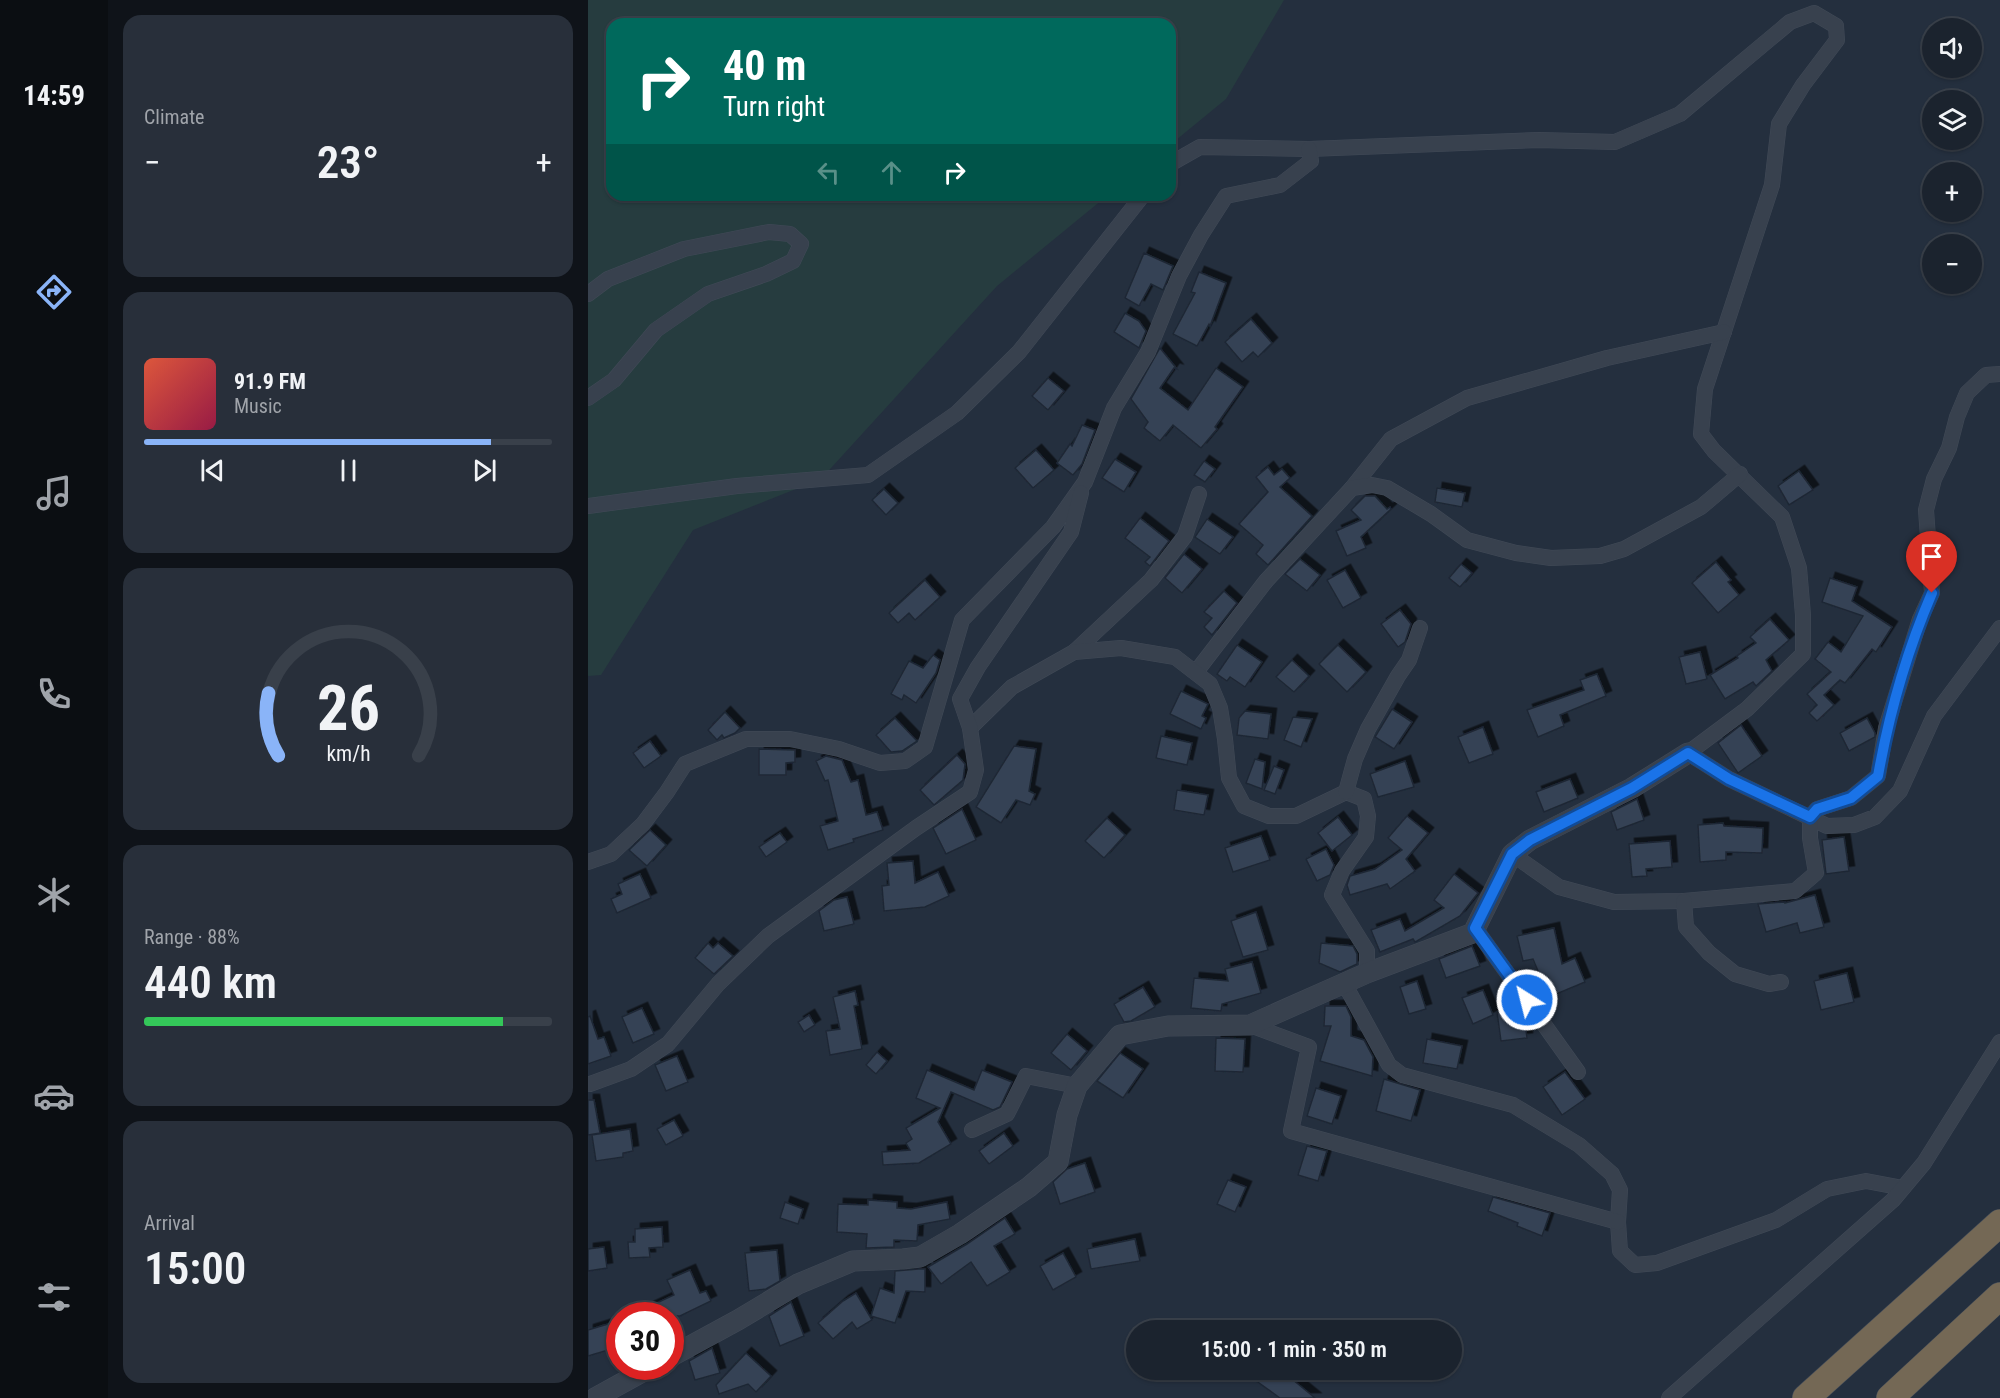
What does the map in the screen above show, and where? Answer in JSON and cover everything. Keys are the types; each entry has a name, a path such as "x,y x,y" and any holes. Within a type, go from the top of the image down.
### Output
{"highway":[{"path":"1806,1398 2000,1223"},
{"path":"1890,1398 2000,1296"}],"street":[{"path":"1176,161 1200,147 1309,149 1539,140 1616,142 1680,114 1790,22 1814,13 1836,26 1837,40 1803,86 1779,124 1772,185 1705,389 1701,434 1714,451 1782,517 1799,568 1803,615 1803,654 1747,710 1688,753 1632,788 1530,840 1512,854 1473,933 1367,973 1251,1025"},
{"path":"589,1085 631,1069 668,1044 718,984 768,936 916,828 970,792 976,770 970,728 960,699 978,667 1071,532 1084,482 1114,408 1148,352 1179,276 1226,196 1280,184 1311,161 1309,149"},
{"path":"588,506 737,486 868,475 957,412 1020,352 1138,201"},
{"path":"588,294 608,279 684,249 769,232 790,234 801,244 793,261 766,274 708,294 656,330 614,380 588,398"},
{"path":"1196,672 1266,581 1352,488 1390,439 1467,398 1607,358 1724,332"},
{"path":"1512,854 1559,887 1614,902 1684,901 1795,891 1816,873 1810,838 1810,817 1817,809 1851,798 1878,776 1886,728 1920,620 1932,593 1926,510 1932,489 1949,448 1957,417 1967,393 1993,374 2000,360"},
{"path":"1352,488 1372,485 1387,488 1431,514 1467,540 1516,553 1551,558 1600,556 1624,549 1701,507 1740,474"},
{"path":"588,862 611,854 643,824 685,764 746,739 790,739 839,749 880,763 905,761 925,747 962,620 1053,527 1084,482"},
{"path":"970,728 1012,687 1074,652 1151,580 1185,536 1199,494"},
{"path":"1074,652 1121,648 1175,657 1196,672 1210,684 1220,708 1226,739 1229,778 1244,806 1269,816 1296,816 1346,792 1368,729 1398,676 1410,660 1420,628"},
{"path":"1688,753 1729,779 1827,826 1854,825 1875,817 1900,791 1934,717 2000,628"},
{"path":"1346,792 1364,799 1368,816 1366,837 1342,871 1332,895 1367,951 1367,973"},
{"path":"1684,901 1686,927 1709,953 1736,974 1769,984 1781,982"},
{"path":"1475,928 1578,1072"},
{"path":"1344,983 1389,1065 1402,1076 1513,1105 1579,1144 1612,1174 1620,1190 1618,1222 1620,1251 1635,1265 1657,1263 1776,1220 1827,1189 1866,1181 1903,1188"},
{"path":"684,1349 809,1279 853,1261 920,1257 960,1234 1029,1187 1058,1162 1067,1115 1077,1086 1120,1035 1168,1026 1251,1025 1309,1047 1291,1131 1618,1222"},
{"path":"1669,1398 1893,1200 1924,1163 2000,1042"},
{"path":"972,1130 1007,1114 1026,1076 1077,1086"},
{"path":"594,1396 625,1380"}],"green space":[{"path":"588,0 1284,0 1226,99 1176,140 1176,18 606,18 606,201 1101,201 997,286 821,479 693,530 601,675 588,676"}],"building":[{"path":"1144,253 1173,266 1163,290 1151,284 1139,306 1125,298"},
{"path":"1199,272 1226,283 1210,326 1209,324 1197,346 1173,334 1195,293 1191,292"},
{"path":"1125,313 1139,321 1146,331 1139,348 1114,332"},
{"path":"1251,319 1272,343 1258,357 1253,352 1242,362 1225,342"},
{"path":"1160,348 1177,369 1174,368 1160,388 1188,410 1216,368 1243,387 1215,427 1217,429 1201,448 1173,425 1160,441 1144,428 1148,422 1131,399"},
{"path":"1048,378 1064,391 1048,410 1032,396"},
{"path":"1082,425 1095,430 1082,464 1073,475 1057,463 1070,444 1072,446"},
{"path":"1036,450 1054,470 1033,488 1015,468"},
{"path":"1115,459 1136,472 1124,492 1102,478"},
{"path":"1204,461 1215,469 1205,482 1194,475"},
{"path":"1268,467 1274,475 1282,469 1290,478 1280,487 1312,516 1268,565 1256,554 1263,545 1239,524 1268,492 1256,477"},
{"path":"1799,471 1813,490 1789,505 1778,486"},
{"path":"1437,488 1465,493 1462,507 1435,502"},
{"path":"884,489 898,503 886,515 872,500"},
{"path":"1365,496 1375,496 1387,509 1390,507 1391,509 1361,537 1366,548 1347,556 1336,531 1361,520 1351,510"},
{"path":"1140,518 1169,541 1150,566 1145,562 1150,557 1125,538"},
{"path":"1207,519 1233,537 1220,554 1195,537"},
{"path":"1184,554 1202,569 1182,593 1165,578"},
{"path":"1300,559 1320,575 1307,591 1285,574"},
{"path":"1716,562 1731,580 1728,582 1739,595 1718,613 1692,583"},
{"path":"1461,564 1472,573 1460,587 1449,578"},
{"path":"1345,570 1361,598 1343,608 1327,580"},
{"path":"1830,578 1857,587 1852,601 1892,627 1876,652 1872,649 1845,683 1840,680 1824,695 1834,705 1817,721 1809,713 1817,705 1807,694 1831,672 1815,659 1828,642 1841,652 1863,616 1822,602"},
{"path":"925,580 940,597 915,620 909,613 898,623 889,613"},
{"path":"1224,591 1237,603 1212,635 1204,627 1212,618 1204,612"},
{"path":"1400,610 1411,624 1405,642 1398,647 1381,624"},
{"path":"1770,619 1789,640 1766,660 1772,671 1756,686 1753,682 1725,699 1710,675 1738,658 1737,656 1756,643 1750,637"},
{"path":"1237,645 1262,662 1245,687 1230,677 1227,681 1217,674"},
{"path":"1338,645 1366,672 1347,692 1319,664"},
{"path":"1700,652 1707,679 1686,684 1679,657"},
{"path":"933,655 940,660 936,673 916,703 904,695 902,700 891,694 909,661 923,668"},
{"path":"1292,660 1309,676 1294,692 1276,677"},
{"path":"1597,674 1606,696 1560,715 1564,726 1538,737 1527,710 1584,690 1580,680"},
{"path":"1181,691 1208,704 1202,716 1206,718 1201,729 1170,714"},
{"path":"1392,709 1412,722 1394,749 1375,737"},
{"path":"1245,711 1271,714 1268,739 1237,735 1239,718"},
{"path":"725,712 740,728 724,738 722,735 717,740 708,730"},
{"path":"1293,717 1312,719 1301,747 1284,740"},
{"path":"895,718 917,741 902,751 891,752 876,735"},
{"path":"1867,718 1875,737 1849,751 1840,733"},
{"path":"1741,725 1762,756 1738,773 1718,743"},
{"path":"1483,727 1493,754 1469,763 1458,737"},
{"path":"1161,736 1192,743 1187,765 1156,758"},
{"path":"650,741 661,756 644,768 633,753"},
{"path":"1014,746 1036,749 1029,791 1035,794 1030,805 1016,800 1001,823 976,807"},
{"path":"759,749 795,750 795,762 786,763 786,775 759,775"},
{"path":"957,755 965,764 963,780 934,805 920,790"},
{"path":"826,756 842,760 851,782 858,780 866,815 877,812 883,830 828,850 820,826 838,821 828,780 825,781 816,761"},
{"path":"1255,759 1265,762 1262,789 1246,783"},
{"path":"1405,761 1414,787 1378,797 1370,774"},
{"path":"1274,766 1284,770 1275,794 1264,790"},
{"path":"1570,779 1578,798 1544,812 1536,792"},
{"path":"1177,790 1208,795 1204,815 1174,810"},
{"path":"1637,799 1644,820 1617,830 1611,812"},
{"path":"962,809 976,840 946,854 933,828"},
{"path":"1407,816 1428,833 1406,859 1415,871 1390,889 1387,884 1350,895 1347,885 1350,876 1375,869 1402,850 1388,838"},
{"path":"1338,817 1352,835 1332,851 1318,833"},
{"path":"1107,818 1125,835 1104,858 1085,841"},
{"path":"1723,823 1724,826 1763,828 1762,853 1726,852 1726,860 1700,862 1698,825"},
{"path":"650,830 666,845 647,866 629,850"},
{"path":"780,833 787,842 766,857 759,847"},
{"path":"1261,836 1270,860 1233,872 1225,848"},
{"path":"1844,837 1849,871 1826,874 1822,840"},
{"path":"1670,841 1672,867 1646,869 1647,876 1632,877 1629,844"},
{"path":"1326,849 1334,865 1330,875 1317,881 1306,859"},
{"path":"913,861 915,883 938,872 949,896 925,907 884,911 882,886 889,885 887,863"},
{"path":"640,874 651,898 617,913 611,899 622,894 618,884"},
{"path":"1454,874 1478,893 1460,916 1415,942 1413,939 1380,952 1371,930 1400,919 1405,931 1444,908 1434,900"},
{"path":"1815,895 1824,927 1800,933 1797,923 1766,932 1758,904 1785,903"},
{"path":"847,897 854,924 824,931 819,911 834,900"},
{"path":"1256,912 1268,950 1243,957 1231,921"},
{"path":"1554,928 1562,964 1575,958 1585,982 1549,997 1533,959 1523,961 1517,936"},
{"path":"708,943 713,948 718,943 733,956 714,974 695,958"},
{"path":"1321,943 1353,946 1357,954 1357,964 1340,972 1319,963"},
{"path":"1472,946 1480,966 1446,978 1439,959"},
{"path":"1252,962 1261,993 1222,1004 1221,1011 1191,1008 1194,978 1228,981 1225,969"},
{"path":"1847,973 1854,1002 1821,1010 1814,981"},
{"path":"1417,981 1426,1009 1409,1014 1400,987"},
{"path":"1143,987 1155,1007 1131,1021 1124,1022 1114,1004"},
{"path":"1483,990 1493,1015 1473,1024 1462,998"},
{"path":"855,991 858,1005 854,1006 862,1049 830,1055 826,1031 840,1029 833,997"},
{"path":"1325,1006 1346,1006 1351,1017 1351,1036 1364,1040 1373,1057 1372,1076 1320,1061 1331,1026 1324,1026"},
{"path":"642,1008 654,1034 633,1043 622,1017"},
{"path":"1521,1009 1524,1014 1527,1038 1501,1041 1497,1012"},
{"path":"809,1015 815,1025 804,1032 798,1022"},
{"path":"590,1016 598,1039 604,1037 611,1056 588,1064 588,1017"},
{"path":"1067,1034 1087,1051 1071,1070 1051,1053"},
{"path":"1216,1038 1245,1039 1243,1072 1215,1071"},
{"path":"1427,1039 1462,1046 1457,1069 1423,1063"},
{"path":"877,1052 887,1061 876,1074 866,1065"},
{"path":"1120,1053 1143,1069 1123,1098 1097,1081"},
{"path":"677,1056 688,1082 666,1091 655,1065"},
{"path":"927,1070 974,1090 982,1070 1012,1082 1000,1107 993,1110 951,1092 938,1122 951,1144 919,1163 883,1165 882,1152 910,1150 906,1143 912,1139 906,1128 940,1108 916,1098"},
{"path":"1565,1072 1585,1099 1562,1115 1543,1087"},
{"path":"1384,1079 1420,1090 1411,1121 1376,1111"},
{"path":"1316,1088 1341,1096 1332,1124 1307,1116"},
{"path":"588,1100 594,1100 600,1133 588,1135"},
{"path":"674,1120 683,1136 666,1145 657,1129"},
{"path":"630,1129 633,1151 623,1153 623,1157 596,1161 592,1135"},
{"path":"1004,1133 1013,1146 989,1164 979,1151"},
{"path":"1307,1146 1327,1151 1318,1181 1298,1175"},
{"path":"1085,1163 1095,1192 1060,1204 1053,1182 1067,1169"},
{"path":"1228,1180 1246,1187 1235,1212 1217,1204"},
{"path":"1493,1197 1550,1213 1542,1236 1488,1211"},
{"path":"868,1200 897,1202 897,1208 911,1209 947,1202 950,1219 918,1225 917,1241 894,1240 894,1247 866,1248 867,1234 837,1232 838,1204 868,1205"},
{"path":"785,1202 803,1209 798,1224 780,1218"},
{"path":"1005,1218 1015,1234 994,1246 1010,1272 987,1286 971,1262 941,1284 928,1267"},
{"path":"662,1227 663,1247 649,1248 650,1257 629,1258 628,1242 635,1242 635,1229"},
{"path":"1135,1239 1140,1261 1091,1269 1087,1249"},
{"path":"604,1247 607,1268 588,1271 588,1249"},
{"path":"777,1250 780,1281 766,1289 749,1291 745,1253"},
{"path":"1063,1253 1076,1277 1053,1290 1040,1266"},
{"path":"925,1269 925,1292 906,1291 895,1323 871,1316 880,1288 894,1293 895,1271"},
{"path":"690,1270 700,1293 706,1291 711,1301 684,1314 684,1302 659,1302 674,1295 667,1280"},
{"path":"856,1293 872,1320 857,1329 852,1322 833,1339 818,1323"},
{"path":"791,1302 804,1336 780,1346 769,1316"},
{"path":"606,1325 606,1351 588,1356 588,1330"},
{"path":"712,1348 720,1373 695,1380 689,1361"},
{"path":"746,1353 771,1376 756,1392 748,1384 719,1394 716,1385"},
{"path":"1255,1380 1293,1380 1315,1398 1280,1398"}],"route":[{"path":"1527,1000 1475,928 1512,854 1530,840 1632,788 1688,753 1729,779 1810,817 1817,809 1851,798 1878,776 1886,728 1920,620 1932,593"}]}
